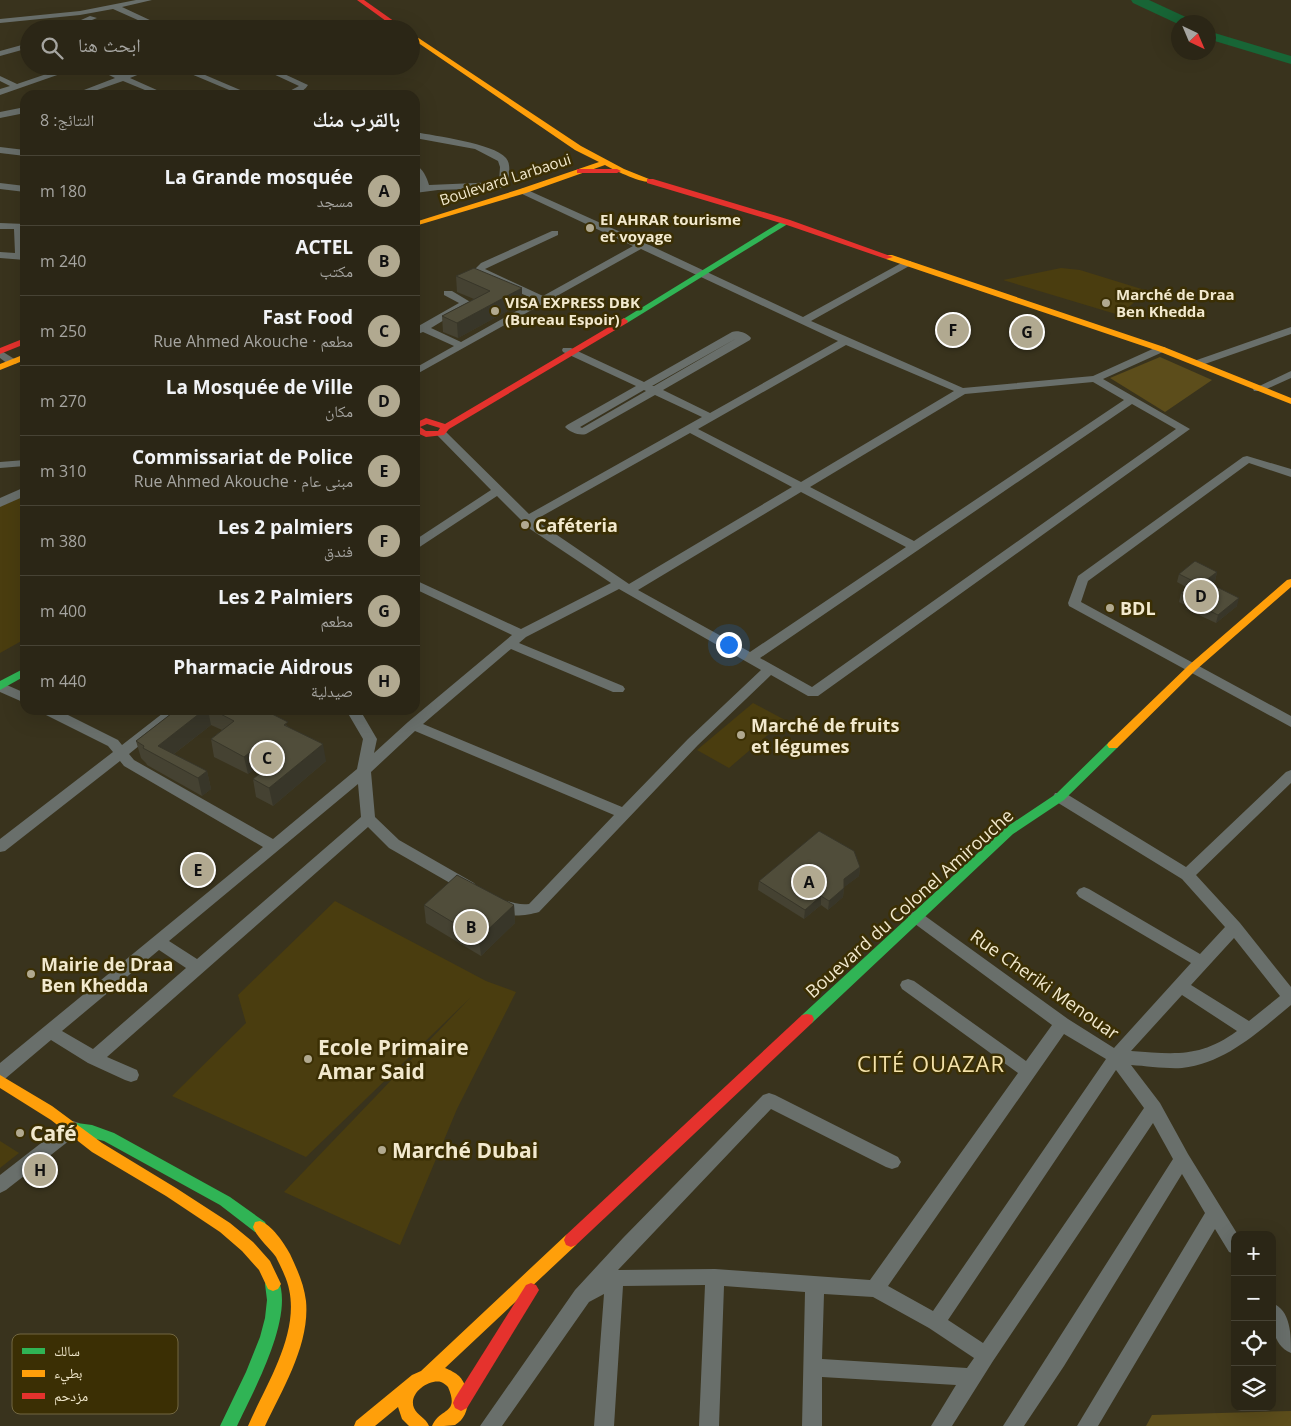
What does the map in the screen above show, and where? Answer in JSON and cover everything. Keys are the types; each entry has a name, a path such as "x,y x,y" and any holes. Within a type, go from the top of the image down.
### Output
{"main road":[{"path":"360,0 389,20"},
{"path":"420,41 578,148 621,171 670,188 784,221 1161,349 1291,401"},
{"path":"578,148 575,168 621,171"},
{"name":"Boulevard Larbaoui","path":"420,222 523,191 575,168 600,160"},
{"name":"Boulevard Larbaoui","path":"459,198 502,182 575,168"},
{"path":"420,428 427,421 442,428 784,221"},
{"path":"0,352 20,343"},
{"path":"0,367 20,359"},
{"name":"Bouevard du Colonel Amirouche","path":"363,1426 413,1383 427,1375 1009,831 1060,798 1193,667 1285,593 1291,582"},
{"path":"0,686 20,674"},
{"path":"0,1081 73,1128 100,1150 220,1224 265,1265 275,1289 275,1306 254,1371 228,1426"},
{"path":"73,1128 92,1131 109,1138 227,1202 249,1216 267,1232 287,1259 296,1280 299,1305 295,1331 285,1365 256,1426"},
{"name":"Bouevard du Colonel Amirouche","path":"450,1423 517,1310 555,1254"},
{"path":"427,1375 436,1374 453,1380 461,1394 461,1403"},
{"path":"408,1389 405,1396 406,1412 416,1425"},
{"path":"363,1426 406,1412"},
{"path":"440,1426 450,1423"}],"street":[{"path":"0,21 65,16 148,0"},
{"path":"115,7 143,20"},
{"path":"88,20 103,15 123,12"},
{"path":"0,43 13,50"},
{"path":"0,54 20,48"},
{"path":"0,92 53,75"},
{"path":"114,75 151,90"},
{"path":"89,90 130,75"},
{"path":"198,75 236,90"},
{"path":"281,75 304,85 297,90"},
{"path":"0,78 18,87"},
{"path":"0,115 20,111"},
{"path":"420,136 478,147 492,152 502,159 505,167 502,182 484,185 420,189 422,177 420,174"},
{"path":"0,150 20,152"},
{"path":"0,186 20,188"},
{"path":"523,191 699,271 846,341 962,391"},
{"path":"0,226 20,228"},
{"path":"544,300 480,270 484,265 555,233"},
{"path":"420,369 642,245"},
{"path":"0,255 20,257"},
{"path":"804,321 908,264"},
{"path":"420,329 467,303 448,293"},
{"path":"420,330 462,346"},
{"path":"1198,363 1291,330"},
{"path":"650,388 571,427 582,432 650,388 736,334 746,338 650,388"},
{"path":"527,520 846,341"},
{"path":"0,1073 364,771 414,725 520,634 624,587 801,487 962,391 1095,379 1161,349"},
{"path":"570,351 712,417"},
{"path":"0,352 12,362"},
{"path":"1258,388 1291,374"},
{"path":"442,428 498,490 534,526 624,587 768,670 813,693 1184,429 1095,379"},
{"path":"750,658 1131,400"},
{"path":"690,429 914,547"},
{"path":"1291,473 1247,459 1082,579 1074,602 1291,722"},
{"path":"0,465 20,463"},
{"path":"420,543 498,490"},
{"path":"0,503 20,493"},
{"path":"420,586 520,634"},
{"path":"510,644 618,690"},
{"path":"356,715 370,739 364,771 368,819 394,844 506,908 521,912 534,908 693,742 768,670"},
{"path":"0,686 20,696"},
{"path":"57,715 113,744 129,763 274,846"},
{"path":"0,847 170,715"},
{"path":"414,725 626,814"},
{"path":"1187,875 1291,775"},
{"path":"1060,798 1187,875 1234,927 1290,997"},
{"path":"94,1058 368,819"},
{"path":"1084,893 1202,962"},
{"name":"Rue Cheriki Menouar","path":"916,917 1062,1024 1116,1057 1181,1061 1212,1054 1249,1030 1290,997"},
{"path":"936,1322 1116,1057 1234,927"},
{"path":"158,942 198,968"},
{"path":"908,985 1027,1071"},
{"path":"1180,986 1249,1030"},
{"path":"876,1289 1027,1071 1062,1024"},
{"path":"50,1032 94,1058 131,1075"},
{"path":"1116,1057 1154,1108 1182,1159 1231,1239"},
{"path":"490,1426 582,1296 629,1244 768,1100 892,1162"},
{"path":"941,1426 986,1355 1154,1108"},
{"path":"0,1185 73,1128"},
{"path":"1013,1426 1057,1360 1182,1159"},
{"path":"1087,1426 1215,1212"},
{"path":"582,1296 614,1278 715,1277 876,1289 936,1322 986,1355"},
{"path":"709,1426 715,1277"},
{"path":"604,1426 614,1278"},
{"path":"812,1426 815,1283"},
{"path":"1276,1318 1291,1344"},
{"path":"812,1367 972,1377"}],"shaded area":[{"name":"Marché de Draa Ben Khedda","path":"1061,268 1080,270 1148,291 1119,315 1003,280"},
{"path":"1160,357 1212,380 1165,412 1110,378"},
{"path":"20,496 20,642 0,653 0,505"},
{"name":"Marché de fruits et légumes","path":"753,703 785,720 729,768 697,750"},
{"name":"Ecole Primaire Amar Said","path":"335,901 486,981 516,992 457,1109 400,1245 284,1192 471,997 306,1157 172,1096 246,1023 238,995"},
{"path":"0,1141 19,1153 0,1168"},
{"path":"1291,1411 1291,1426 1146,1426 1152,1415"}],"building":[{"path":"474,268 522,288 457,323 442,316 490,291 456,276"},
{"path":"1195,561 1217,572 1205,581 1239,598 1218,615 1188,600 1191,598 1181,593 1195,582 1179,574"},
{"path":"170,715 198,715 158,746 207,771 198,778 143,748 144,746 136,741"},
{"path":"223,715 274,715 288,722 284,725 323,744 269,788 253,779 280,757 258,746 244,757 211,739 234,721"},
{"path":"819,831 854,851 860,867 844,879 844,888 829,901 821,896 805,910 759,881"},
{"path":"457,875 514,905 479,938 424,905"}],"waterway":[{"path":"1138,0 1171,15"},
{"path":"1216,37 1291,60"}],"traffic: fast":[{"path":"624,321 787,222"},
{"path":"0,686 20,674"},
{"path":"807,1019 1009,831 1060,797 1113,745"},
{"path":"77,1129 92,1131 109,1137 225,1201 260,1227"},
{"path":"228,1426 253,1376 268,1337 275,1300 273,1284"}],"traffic: slow":[{"path":"420,41 578,148 621,171 650,181"},
{"path":"420,222 523,191 604,163"},
{"path":"889,257 1161,349 1291,401"},
{"path":"0,367 20,359"},
{"path":"1113,745 1193,667 1291,582"},
{"path":"0,1081 56,1116 97,1148 171,1192 225,1228 247,1247 264,1266 273,1284"},
{"path":"256,1426 291,1349 297,1325 298,1301 293,1277 281,1252 260,1227"},
{"path":"427,1375 571,1240"},
{"path":"421,1426 407,1414 404,1401 408,1389 418,1380 430,1375 443,1375 454,1381 460,1396 460,1406 455,1414 440,1426"},
{"path":"362,1426 408,1389"}],"traffic: jam":[{"path":"360,0 389,20"},
{"path":"580,171 617,171"},
{"path":"650,181 787,222 889,257"},
{"path":"446,427 624,321"},
{"path":"0,351 20,343"},
{"path":"420,424 426,421 446,427"},
{"path":"420,432 430,434 441,433 446,427"},
{"path":"571,1240 807,1019"},
{"path":"461,1403 531,1290"}],"place":[{"name":"El AHRAR tourisme et voyage","path":"590,228"},
{"name":"Marché de Draa Ben Khedda","path":"1106,303"},
{"name":"VISA EXPRESS DBK (Bureau Espoir)","path":"495,311"},
{"name":"Les 2 palmiers","path":"953,330"},
{"name":"Les 2 Palmiers","path":"1027,332"},
{"name":"Caféteria","path":"525,525"},
{"name":"La Mosquée de Ville","path":"1201,596"},
{"name":"BDL","path":"1110,608"},
{"name":"Marché de fruits et légumes","path":"741,735"},
{"name":"Fast Food","path":"267,758"},
{"name":"Commissariat de Police","path":"198,870"},
{"name":"La Grande mosquée","path":"809,882"},
{"name":"ACTEL","path":"471,927"},
{"name":"Mairie de Draa Ben Khedda","path":"31,974"},
{"name":"Ecole Primaire Amar Said","path":"308,1059"},
{"name":"Café","path":"20,1133"},
{"name":"Marché Dubai","path":"382,1150"},
{"name":"Pharmacie Aidrous","path":"40,1170"}],"district":[{"name":"CITÉ OUAZAR","path":"931,1063"}]}
